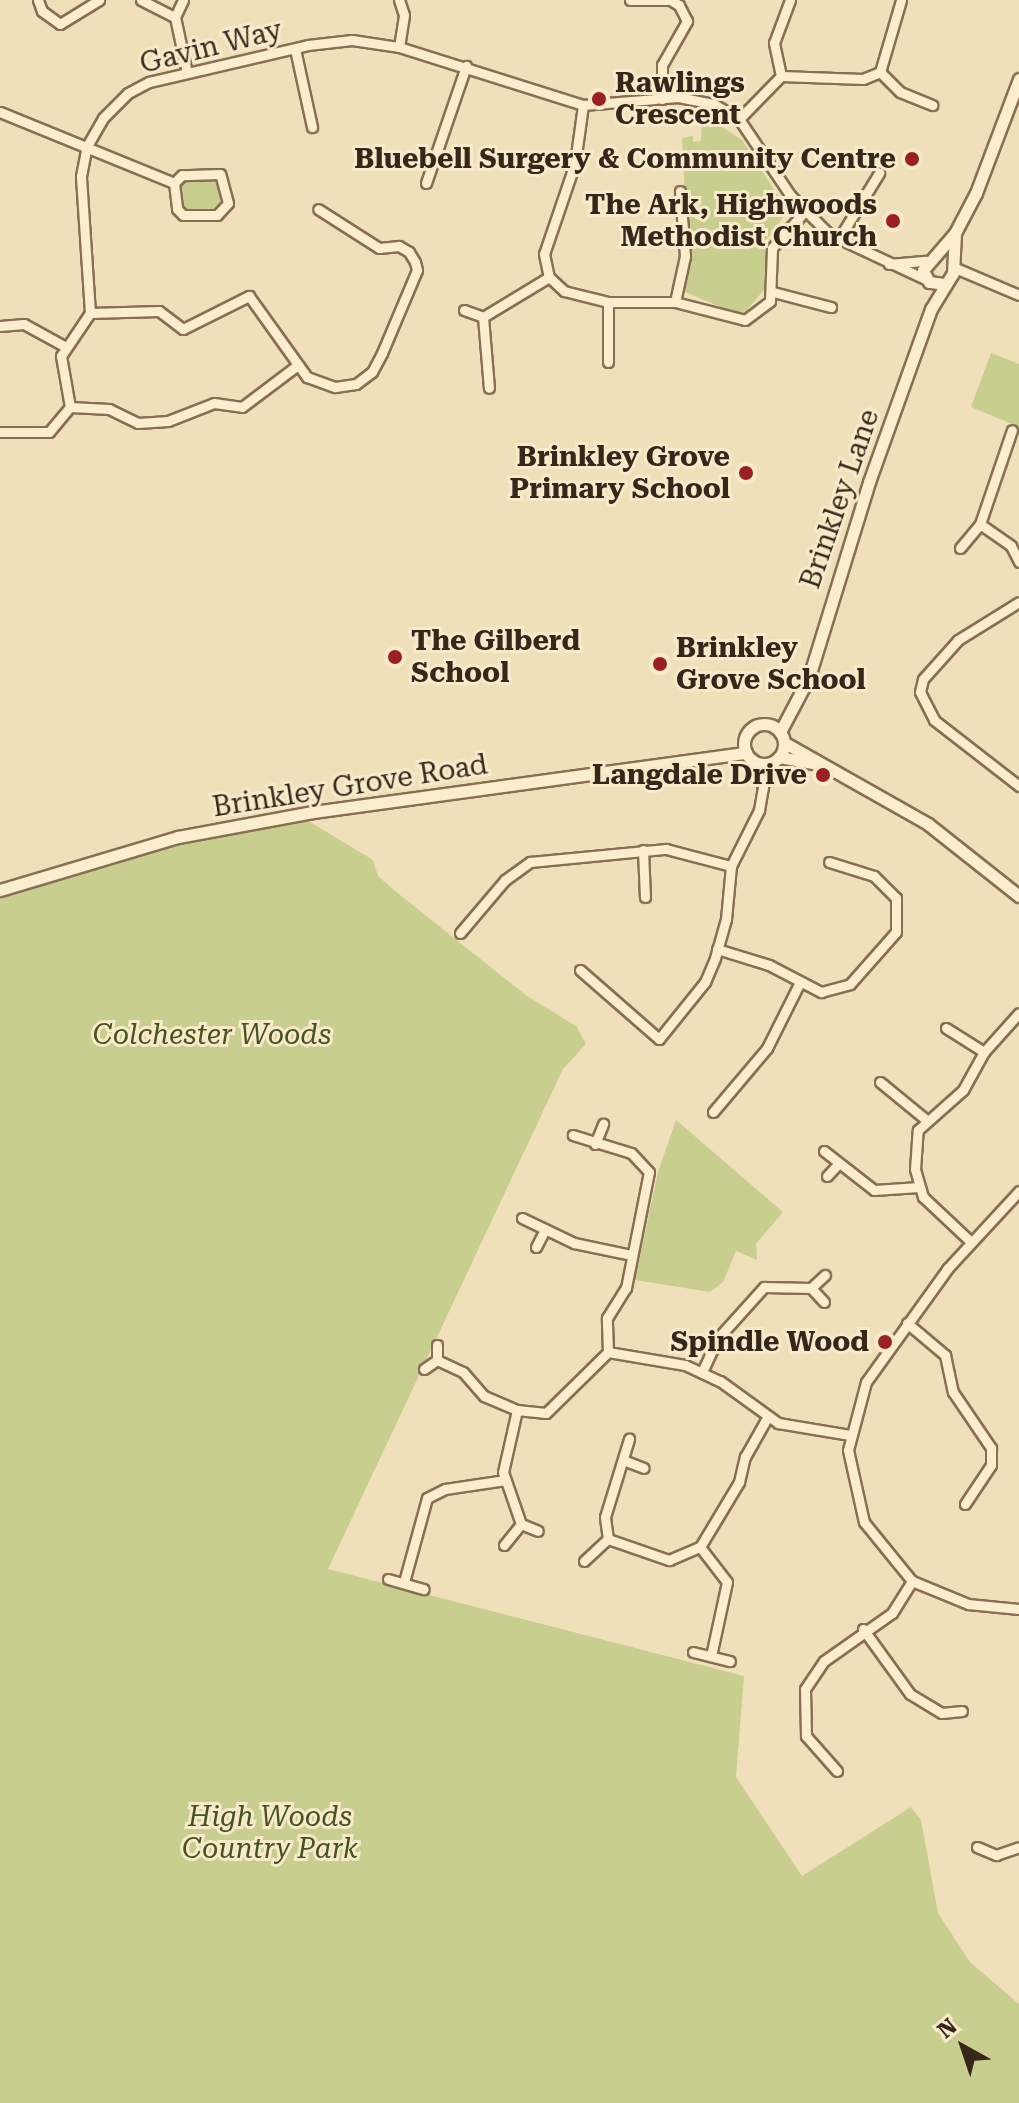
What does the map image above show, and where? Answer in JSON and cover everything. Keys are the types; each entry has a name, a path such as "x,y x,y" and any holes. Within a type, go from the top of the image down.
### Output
{"street":[{"path":"38,0 42,11 60,24 99,0"},
{"path":"141,0 175,17"},
{"path":"183,0 175,17 187,73"},
{"path":"399,0 404,15 399,47"},
{"path":"630,0 668,0 679,5 687,21 662,65 662,99"},
{"path":"781,76 774,43 790,0"},
{"path":"880,72 901,0"},
{"name":"Gavin Way","path":"90,313 80,201 87,146 103,118 128,93 187,73 352,40 399,47 583,105 694,98 739,119 805,211 838,240 889,264"},
{"path":"295,49 312,127"},
{"path":"426,183 466,66"},
{"path":"739,119 781,76 863,79 880,72"},
{"path":"880,72 900,92 932,105"},
{"name":"Brinkley Lane","path":"931,309 927,280 930,258 955,233 976,193 1019,79"},
{"path":"549,277 546,242 575,163 583,105"},
{"path":"0,112 174,183"},
{"path":"838,240 879,173"},
{"path":"220,174 228,203 217,215 183,215 177,209 174,183 182,175 220,174"},
{"path":"675,302 685,256 680,191"},
{"path":"0,432 49,432 70,407 64,346 90,313 159,311 183,329 249,296 298,365 318,384 345,387 365,378 382,353 417,270 409,252 399,246 379,248 318,209"},
{"path":"549,277 580,298 608,302 675,302 745,320 764,310 773,292 772,248 805,211"},
{"name":"Brinkley Lane","path":"779,734 809,677 869,482 931,309 949,272 955,233"},
{"path":"889,264 930,258 949,272 1019,295"},
{"path":"889,264 927,280 949,272"},
{"path":"483,317 549,277"},
{"path":"773,292 831,307"},
{"path":"608,302 608,362"},
{"path":"464,310 483,317"},
{"path":"483,317 489,388"},
{"path":"0,326 24,324 64,346"},
{"path":"70,407 109,409 138,423 168,421 214,403 242,407 298,365"},
{"path":"960,548 980,524 1012,430"},
{"path":"980,524 1011,546 1019,562"},
{"path":"1019,602 958,640 923,679 920,692 934,720 1019,786"},
{"path":"763,787 744,738 753,726 779,734 826,766 928,824 1019,896"},
{"path":"779,734 779,757"},
{"name":"Brinkley Grove Road","path":"714,756 744,738"},
{"name":"Brinkley Grove Road","path":"0,890 178,837 313,812 714,756 750,757"},
{"path":"750,757 767,764"},
{"path":"580,970 659,1039 705,982 717,949 731,866 753,824 767,764 779,757 826,766"},
{"path":"460,933 505,880 530,862 666,849 731,866"},
{"path":"643,850 645,897"},
{"path":"717,949 769,965 821,992 842,988 896,932 896,898 888,886 829,862"},
{"path":"713,1112 767,1048 800,982"},
{"path":"971,1242 933,1208 919,1187 916,1151 925,1119 963,1090 984,1052 1019,1013"},
{"path":"946,1028 984,1052"},
{"path":"880,1082 925,1119"},
{"path":"595,1144 603,1124"},
{"path":"437,1360 463,1372 484,1396 517,1410 546,1413 556,1408 608,1352 607,1318 626,1288 649,1172 638,1157 573,1135"},
{"path":"824,1151 874,1190 919,1187"},
{"path":"827,1176 838,1164"},
{"path":"1019,1191 971,1242 907,1323 866,1382 850,1435 850,1477 864,1522 912,1581 968,1604 1019,1609"},
{"path":"522,1218 574,1243 631,1255"},
{"path":"536,1247 545,1229"},
{"path":"811,1288 825,1275"},
{"path":"702,1372 718,1338 749,1308 755,1294 775,1285 811,1288 824,1302"},
{"path":"907,1323 945,1355 953,1392 991,1448 991,1465 965,1504"},
{"path":"437,1345 437,1360"},
{"path":"608,1352 702,1372 767,1418 850,1435"},
{"path":"424,1369 437,1360"},
{"path":"517,1410 505,1480 521,1524 538,1531"},
{"path":"608,1539 669,1560 700,1547 739,1482 745,1457 767,1418"},
{"path":"608,1539 605,1517 629,1439"},
{"path":"623,1460 644,1468"},
{"path":"404,1582 427,1498 445,1489 505,1480"},
{"path":"504,1545 521,1524"},
{"path":"584,1561 608,1539"},
{"path":"700,1547 727,1582 711,1656"},
{"path":"388,1579 424,1589"},
{"path":"837,1771 806,1736 802,1700 809,1678 824,1661 863,1629 892,1613 912,1581"},
{"path":"863,1629 910,1694 942,1713 962,1711"},
{"path":"693,1652 730,1661"},
{"path":"977,1847 995,1860 1019,1847"}],"green space":[{"path":"702,114 742,140 784,205 786,213 767,239 764,290 746,311 735,313 685,292 690,251 686,213 700,207 701,200 685,196 682,138 693,136 693,142 701,141"},
{"path":"200,173 215,179 221,194 215,209 200,215 185,209 179,194 185,179"},
{"path":"991,353 1019,364 1019,427 971,407"},
{"name":"High Woods Country Park","path":"292,820 310,822 373,860 378,876 395,891 527,996 576,1026 586,1044 563,1069 328,1569 744,1676 736,1777 802,1876 911,1807 921,1820 938,1913 970,1962 1019,2004 1019,2103 0,2103 0,895 180,843"},
{"path":"676,1120 783,1212 756,1244 757,1260 736,1251 723,1282 710,1292 635,1280 658,1172"}],"place":[{"name":"Rawlings Crescent","path":"599,99"},
{"name":"Bluebell Surgery & Community Centre","path":"912,159"},
{"name":"The Ark, Highwoods Methodist Church","path":"893,221"},
{"name":"Brinkley Grove Primary School","path":"746,473"},
{"name":"The Gilberd School","path":"395,657"},
{"name":"Brinkley Grove School","path":"660,664"},
{"name":"Langdale Drive","path":"823,775"},
{"name":"Spindle Wood","path":"885,1342"}],"park label":[{"name":"Colchester Woods","path":"212,1035"}]}
